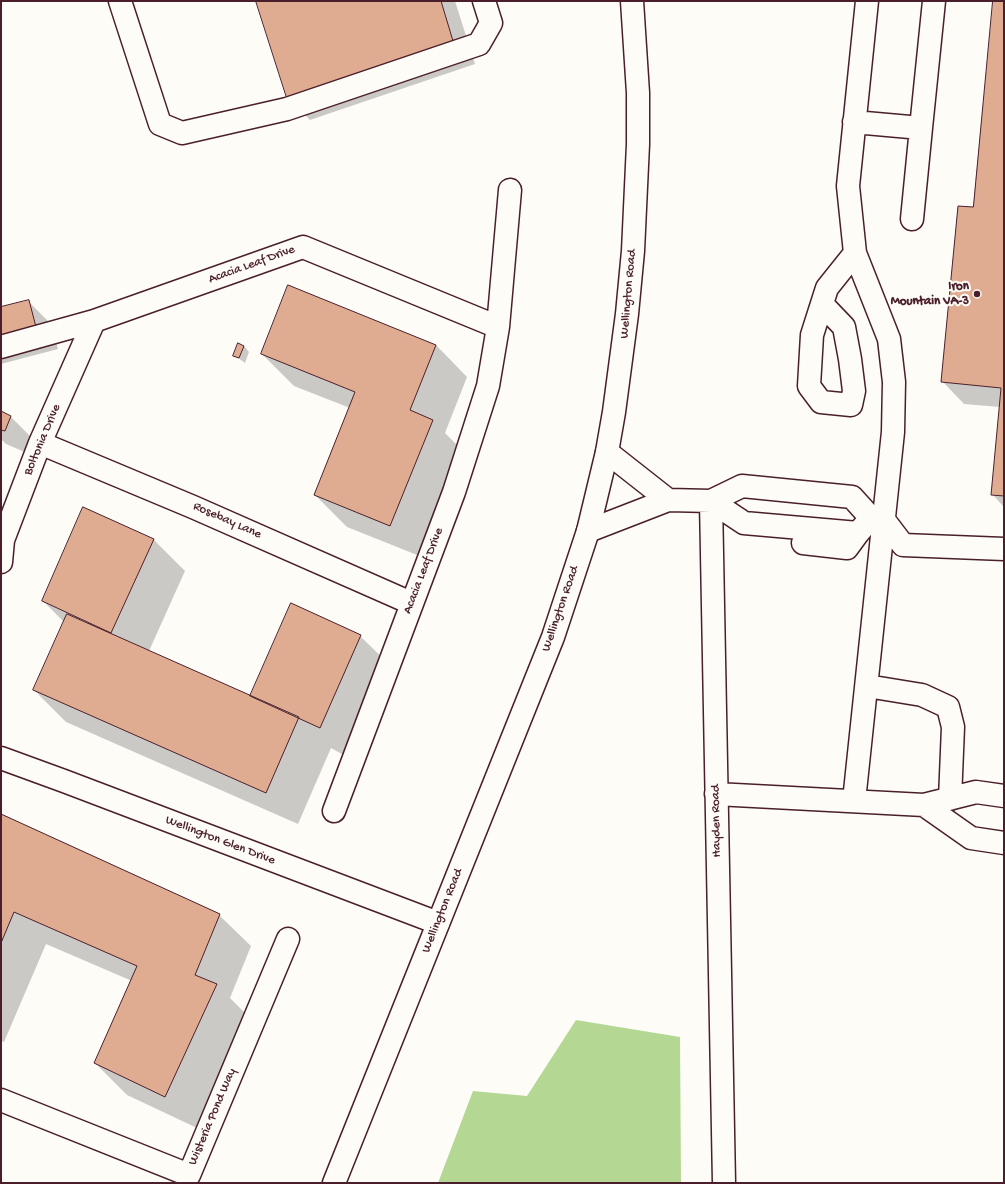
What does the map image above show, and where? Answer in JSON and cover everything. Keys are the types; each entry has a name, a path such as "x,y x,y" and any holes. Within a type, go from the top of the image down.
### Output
{"street":[{"path":"120,1 160,124 182,133 287,109 479,44 492,23 484,1"},
{"name":"Wellington Road","path":"334,1183 553,637 588,531 607,452 627,314 637,192 638,93 632,1"},
{"path":"854,801 867,686 871,524 893,432 894,382 889,339 855,253 848,186 867,1"},
{"path":"912,219 934,1"},
{"path":"854,122 921,128"},
{"name":"Acacia Leaf Drive","path":"334,810 454,492 488,386 498,327 510,190"},
{"name":"Acacia Leaf Drive","path":"1,347 94,321 303,247 498,327"},
{"path":"822,304 827,288 855,253"},
{"name":"Boltonia Drive","path":"1,562 2,540 40,443 94,321"},
{"name":"Rosebay Lane","path":"40,443 194,507 411,603"},
{"path":"607,452 668,500"},
{"path":"711,502 742,486 852,497 871,524 903,546 1004,549"},
{"path":"588,531 668,500 711,502 744,522 871,524"},
{"name":"Hayden Road","path":"711,502 724,1183"},
{"path":"867,686 922,695 948,707 953,727 950,799"},
{"name":"Wellington Glen Drive","path":"1,758 64,780 438,923"},
{"path":"716,794 924,805 976,792 1004,796"},
{"path":"924,805 971,838 1004,842"},
{"name":"Wisteria Pond Way","path":"1,1100 189,1175 288,939"}],"green space":[{"path":"576,1020 680,1037 681,1183 438,1183 473,1091 527,1096"}],"building":[{"path":"256,1 441,1 453,41 287,98"},
{"name":"Iron Mountain VA-3","path":"993,1 1004,1 1004,496 991,495 1001,388 941,382 958,206 973,207"},
{"path":"288,285 436,345 410,410 433,420 390,526 314,495 355,392 261,354"},
{"path":"29,300 36,327 1,335 1,307"},
{"path":"238,343 244,346 239,358 233,356"},
{"path":"1,411 11,416 5,431 1,430"},
{"path":"83,507 154,539 111,633 42,601"},
{"path":"291,603 361,635 320,728 250,696"},
{"path":"67,614 299,717 266,793 33,690"},
{"path":"1,814 220,914 195,975 217,984 165,1097 94,1063 137,966 14,912 1,943"}],"place":[{"name":"Iron Mountain VA-3","path":"977,294"}]}
